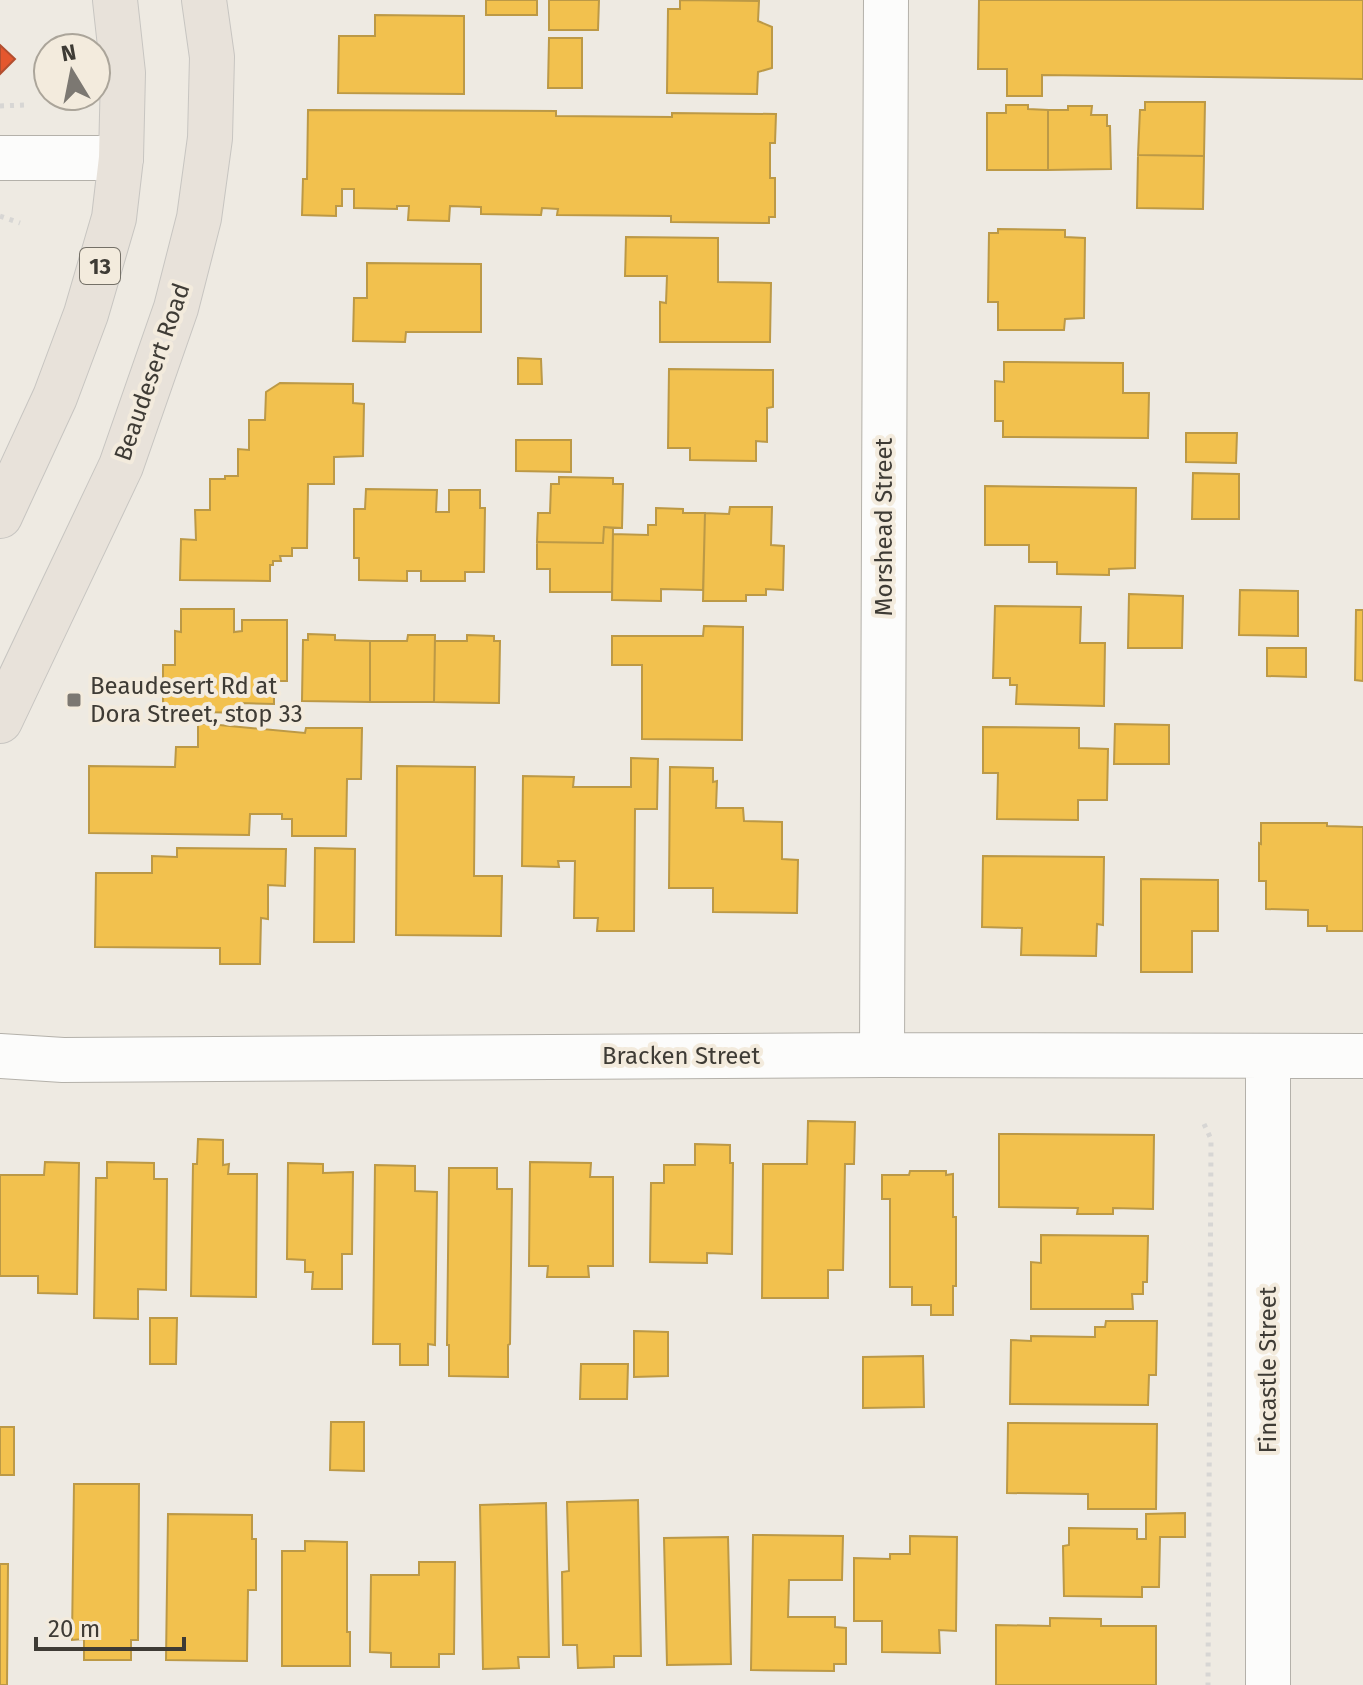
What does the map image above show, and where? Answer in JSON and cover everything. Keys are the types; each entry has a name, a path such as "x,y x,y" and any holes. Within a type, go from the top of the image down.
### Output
{"highway":[{"name":"13","path":"0,516 55,397 86,314 114,218 121,158 123,73 115,0"},
{"name":"Beaudesert Road","path":"0,721 121,466 176,308 199,218 210,138 212,57 204,0"}],"street":[{"name":"Morshead Street","path":"882,1055 886,0"},
{"path":"0,158 121,158"},
{"name":"Bracken Street","path":"0,1056 78,1060 882,1055 1363,1056"},
{"name":"Fincastle Street","path":"1268,1056 1268,1685"}],"path":[{"path":"0,106 26,105"},
{"path":"0,216 20,223"},
{"path":"1204,1124 1211,1139 1208,1685"}],"building: Homes":[{"path":"486,0 537,0 537,15 486,15"},
{"path":"549,0 599,0 598,30 549,30"},
{"path":"680,0 759,1 758,21 772,27 772,68 758,72 757,94 667,93 668,9 680,9"},
{"path":"979,0 1363,0 1363,79 1042,75 1042,96 1007,96 1007,69 978,69"},
{"path":"375,15 464,16 464,94 338,93 339,36 375,36"},
{"path":"549,38 582,38 582,88 548,88"},
{"path":"1145,102 1205,102 1204,156 1138,155 1140,110 1145,110"},
{"path":"1006,105 1028,105 1028,109 1048,110 1048,170 987,170 987,113 1006,113"},
{"path":"1068,106 1092,106 1091,115 1107,115 1111,169 1048,170 1048,110 1068,110"},
{"path":"308,110 556,111 556,116 672,117 672,113 776,114 775,143 770,143 770,178 775,178 775,217 769,217 769,223 671,222 671,216 557,215 558,209 542,208 541,215 481,214 481,207 450,206 449,221 408,220 409,206 397,206 397,209 354,208 354,189 342,189 342,206 336,206 336,216 302,215 303,179 307,179"},
{"path":"1138,155 1204,156 1203,209 1137,208"},
{"path":"998,229 1065,230 1065,237 1085,238 1084,318 1065,319 1064,330 998,330 998,302 988,302 989,233 998,233"},
{"path":"626,237 718,238 718,282 771,283 770,342 660,342 660,302 666,303 667,276 625,276"},
{"path":"367,263 481,264 481,332 406,332 405,342 353,341 354,298 367,298"},
{"path":"518,358 541,359 542,384 518,384"},
{"path":"1004,362 1123,363 1123,393 1149,393 1148,438 1003,437 1003,421 995,421 995,381 1004,382"},
{"path":"669,369 773,370 773,407 767,408 767,442 756,441 756,461 690,460 690,448 668,448"},
{"path":"280,383 353,384 353,403 364,404 363,456 334,457 334,484 308,484 307,548 292,548 292,556 280,556 281,561 273,561 270,581 180,580 181,539 196,540 195,510 210,510 210,479 238,476 238,449 249,450 249,420 265,420 266,392"},
{"path":"1186,433 1237,433 1236,463 1186,462"},
{"path":"516,440 571,440 571,472 516,471"},
{"path":"1193,473 1239,474 1239,519 1192,519"},
{"path":"559,477 613,478 613,484 623,484 622,528 604,527 603,543 537,542 538,513 550,513 551,484 559,484"},
{"path":"985,486 1136,488 1135,568 1109,569 1109,575 1057,574 1057,562 1029,562 1029,545 985,545"},
{"path":"366,489 437,490 436,512 449,512 449,490 480,490 480,508 485,508 484,572 465,572 465,581 421,581 421,571 407,571 407,581 359,580 359,558 354,558 354,509 365,509"},
{"path":"730,507 772,507 771,545 784,546 783,590 766,589 766,595 746,595 746,601 703,601 705,513 729,514"},
{"path":"656,508 705,513 703,590 661,589 661,601 612,600 613,534 648,535 648,525 656,525"},
{"path":"604,527 613,528 612,592 550,592 550,569 537,569 537,542 603,543"},
{"path":"1240,590 1298,591 1298,636 1239,635"},
{"path":"1129,594 1183,596 1182,648 1128,648"},
{"path":"995,606 1081,607 1080,643 1105,643 1104,706 1016,704 1017,685 1010,685 1010,678 993,678"},
{"path":"181,609 234,609 234,632 242,631 242,620 287,620 287,681 274,681 274,704 241,703 242,713 163,711 163,665 175,665 175,631 181,632"},
{"path":"1356,610 1363,610 1363,681 1355,680"},
{"path":"704,626 743,627 742,740 642,739 642,665 612,665 612,636 703,636"},
{"path":"308,634 335,635 335,640 370,641 370,702 302,701 303,640 308,640"},
{"path":"408,635 435,635 434,702 370,702 370,641 407,641"},
{"path":"467,635 494,636 494,641 500,641 499,703 434,702 435,641 467,641"},
{"path":"1267,648 1306,648 1306,677 1267,676"},
{"path":"198,723 305,733 306,728 362,728 361,779 347,779 346,836 292,836 292,819 282,819 282,814 250,814 249,835 89,833 89,766 175,767 176,747 198,747"},
{"path":"1115,724 1169,725 1169,764 1114,764"},
{"path":"983,727 1079,728 1079,748 1108,749 1107,800 1078,800 1078,820 997,819 998,773 983,773"},
{"path":"631,758 658,759 657,809 635,809 634,931 597,931 598,918 574,918 575,861 558,861 559,867 522,866 523,776 574,777 573,787 631,787"},
{"path":"397,766 475,767 474,876 502,876 501,936 396,935"},
{"path":"670,767 713,768 713,782 717,781 716,808 743,808 744,821 782,822 782,859 798,860 797,913 713,912 713,888 669,888"},
{"path":"1261,823 1327,823 1327,826 1363,827 1363,931 1327,931 1327,926 1308,926 1308,910 1266,909 1266,881 1259,881"},
{"path":"177,848 286,849 285,886 268,885 268,919 261,918 260,964 220,964 220,948 95,947 96,873 152,873 152,856 177,857"},
{"path":"315,848 355,849 354,942 314,942"},
{"path":"983,856 1104,857 1103,925 1097,924 1096,956 1021,955 1022,928 982,927"},
{"path":"1141,879 1218,880 1218,931 1192,931 1192,972 1141,972"},
{"path":"808,1121 855,1122 854,1164 845,1164 843,1270 828,1270 828,1298 762,1298 763,1164 807,1164"},
{"path":"999,1134 1154,1135 1153,1209 1113,1208 1113,1214 1077,1214 1078,1208 999,1207"},
{"path":"198,1139 223,1140 223,1165 229,1164 228,1174 257,1174 256,1297 191,1296 193,1164 197,1164"},
{"path":"695,1144 730,1145 730,1163 733,1163 732,1254 707,1253 707,1263 650,1262 651,1183 664,1183 664,1165 695,1165"},
{"path":"45,1162 79,1163 77,1294 38,1293 38,1276 0,1276 0,1175 44,1175"},
{"path":"107,1162 154,1163 154,1179 167,1179 166,1290 138,1289 138,1319 94,1318 96,1178 107,1178"},
{"path":"530,1162 591,1163 590,1177 613,1177 613,1266 588,1266 589,1277 547,1277 548,1266 529,1266"},
{"path":"288,1163 323,1164 323,1173 353,1172 352,1254 342,1254 342,1289 312,1289 313,1272 305,1272 305,1260 287,1259"},
{"path":"375,1165 415,1166 415,1191 437,1192 435,1345 428,1344 428,1365 400,1365 400,1344 373,1344"},
{"path":"449,1168 497,1168 497,1189 512,1189 508,1377 449,1376"},
{"path":"910,1171 946,1171 946,1175 953,1174 956,1286 953,1286 953,1315 931,1315 931,1305 912,1305 912,1287 890,1287 890,1199 882,1199 882,1175 909,1175"},
{"path":"1041,1235 1148,1236 1147,1282 1143,1282 1143,1294 1132,1294 1133,1309 1031,1309 1031,1262 1041,1263"},
{"path":"150,1318 177,1318 176,1364 150,1364"},
{"path":"1106,1321 1157,1321 1156,1375 1149,1375 1148,1405 1010,1404 1011,1340 1031,1341 1031,1336 1095,1337 1095,1327 1105,1327"},
{"path":"634,1331 668,1332 668,1376 634,1377"},
{"path":"923,1356 924,1407 863,1408 863,1357"},
{"path":"581,1364 628,1364 627,1399 580,1399"},
{"path":"331,1422 364,1422 364,1471 330,1470"},
{"path":"1008,1423 1157,1424 1156,1509 1088,1509 1088,1494 1007,1493"},
{"path":"0,1427 14,1427 14,1475 0,1475"},
{"path":"74,1484 139,1484 138,1640 131,1640 131,1660 84,1660 84,1639 72,1640"},
{"path":"638,1500 641,1656 614,1656 614,1667 578,1668 577,1645 563,1645 562,1572 569,1571 567,1502"},
{"path":"546,1503 549,1657 518,1657 519,1668 483,1669 480,1505"},
{"path":"1185,1513 1185,1537 1160,1537 1159,1587 1142,1587 1142,1597 1064,1596 1063,1546 1069,1545 1069,1528 1137,1529 1137,1539 1146,1539 1146,1514"},
{"path":"168,1514 252,1515 252,1539 256,1539 256,1590 248,1590 247,1661 166,1660"},
{"path":"753,1535 843,1536 842,1580 789,1580 788,1617 835,1617 835,1627 846,1628 846,1664 834,1664 834,1671 751,1670"},
{"path":"910,1536 957,1537 956,1631 939,1630 940,1653 882,1652 882,1621 854,1621 854,1558 890,1559 890,1554 910,1554"},
{"path":"728,1537 731,1664 667,1665 664,1538"},
{"path":"305,1541 347,1542 350,1666 282,1666 282,1551 305,1551"},
{"path":"419,1562 455,1562 454,1654 439,1654 439,1667 391,1667 391,1653 370,1652 371,1575 419,1575"},
{"path":"0,1564 8,1564 7,1685 0,1685"},
{"path":"1050,1618 1101,1619 1101,1626 1156,1626 1156,1685 996,1685 996,1625 1050,1626"}],"building: Shops":[{"path":"0,45 15,59 0,74"}],"place":[{"name":"Beaudesert Rd at Dora Street, stop 33","path":"74,700"}]}
